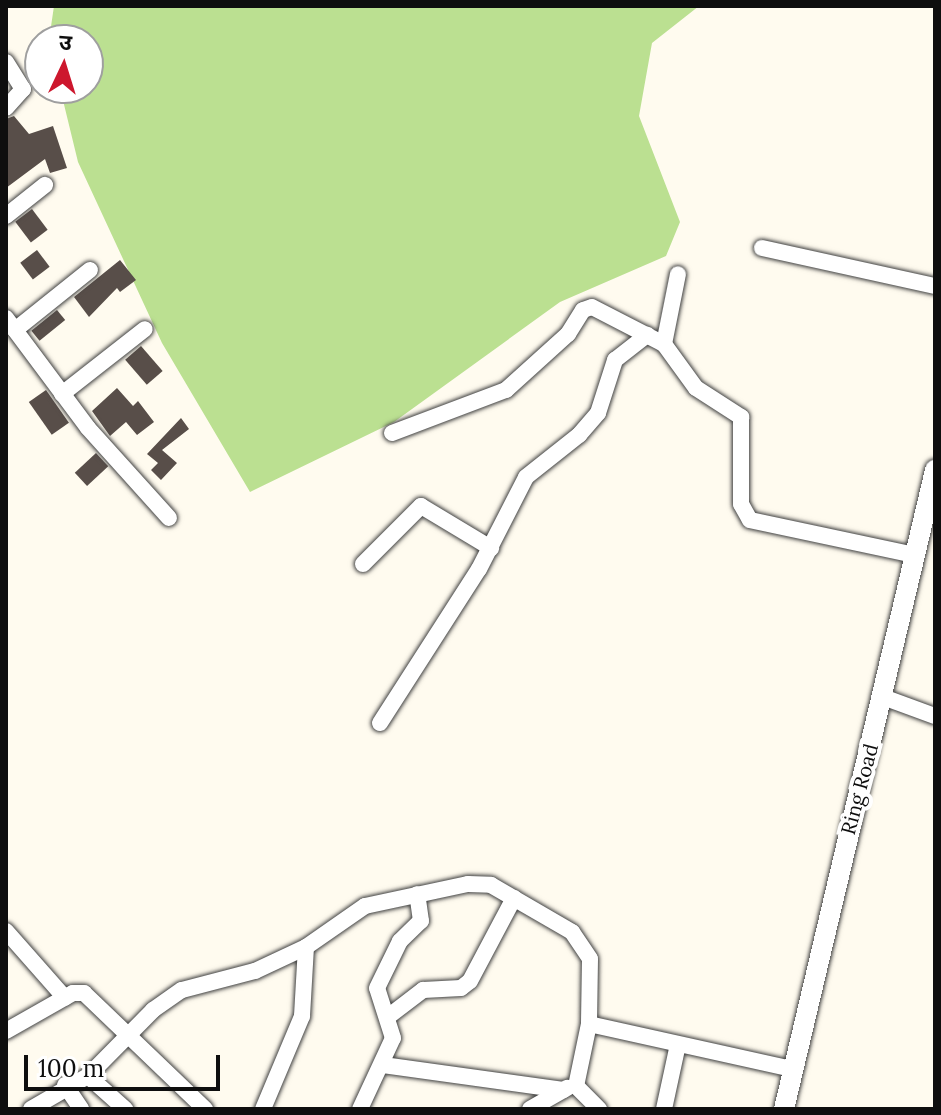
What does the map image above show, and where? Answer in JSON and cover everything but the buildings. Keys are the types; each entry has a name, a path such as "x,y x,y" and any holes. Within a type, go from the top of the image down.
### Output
{"street":[{"path":"6,62 23,89 6,108"},
{"path":"6,216 45,185"},
{"path":"762,248 935,286"},
{"path":"90,270 10,324 62,394 169,518"},
{"path":"664,344 678,274"},
{"path":"392,433 514,385 568,334 585,308 664,344 696,388 741,417 744,515 914,555"},
{"path":"62,394 145,329"},
{"path":"380,723 491,548 526,477 579,435 598,413 615,360 647,335"},
{"name":"Ring Road","path":"784,1109 914,555 930,515 935,470"},
{"path":"363,564 421,506 491,548"},
{"path":"883,697 935,716"},
{"path":"31,1109 65,1085 88,1076 153,1010 182,990 255,971 306,947 365,906 483,884 565,925 586,950 592,972 589,1024 570,1088 530,1109"},
{"path":"360,1109 393,1038 389,1016 377,988 400,941 421,921 417,894"},
{"path":"389,1016 423,990 461,988 470,981 514,898"},
{"path":"6,931 65,998"},
{"path":"263,1109 302,1016 306,947"},
{"path":"6,1031 79,992 89,996 205,1109"},
{"path":"589,1024 792,1069"},
{"path":"664,1109 678,1044"},
{"path":"383,1065 570,1088 599,1109"},
{"path":"88,1076 125,1109"},
{"path":"65,1085 81,1109"}],"green space":[{"path":"54,6 699,6 652,43 639,116 680,222 666,256 560,302 394,422 250,492 162,343 78,162 64,104 104,104 104,24 51,24"}]}
